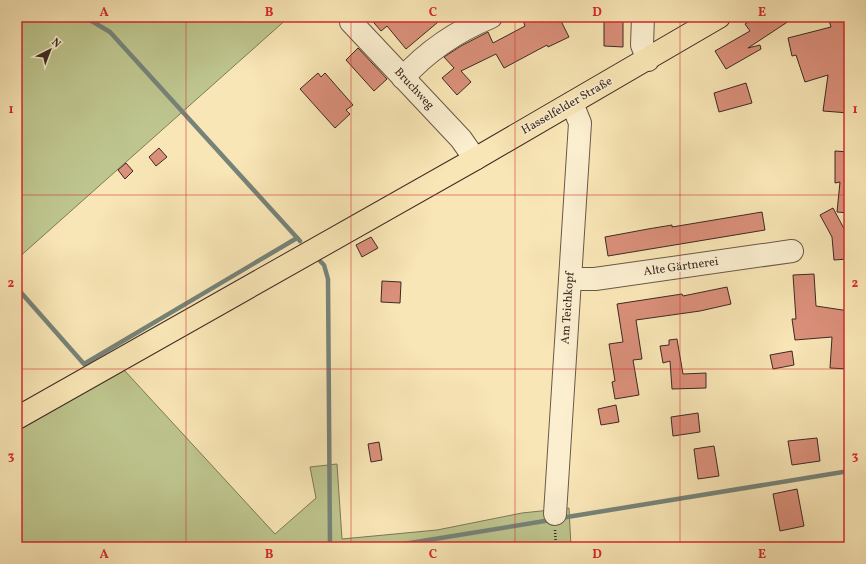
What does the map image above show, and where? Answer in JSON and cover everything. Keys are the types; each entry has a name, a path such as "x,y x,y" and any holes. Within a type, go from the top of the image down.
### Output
{"main road":[{"name":"Hasselfelder Straße","path":"17,418 475,159 648,60 719,17"}],"street":[{"path":"403,78 414,66 446,39 467,26 491,17"},
{"path":"643,17 642,45 648,60"},
{"name":"Bruchweg","path":"351,22 461,139 475,159"},
{"name":"Am Teichkopf","path":"555,519 580,123 572,103"},
{"name":"Alte Gärtnerei","path":"571,279 595,280 792,251"}],"path":[{"path":"555,519 556,547"}],"green space":[{"path":"17,17 289,17 17,259"},
{"path":"124,370 275,534 316,498 310,467 337,464 342,539 437,530 522,513 569,508 571,547 17,547 17,431"}],"building":[{"path":"369,17 444,17 406,49 387,26 381,31"},
{"path":"522,17 559,17 569,37 548,47 547,45 504,68 496,54 461,71 471,82 457,95 442,78 454,68 444,57 488,32 493,43 525,26"},
{"path":"604,17 623,17 623,47 604,46"},
{"path":"755,17 795,17 748,48 760,45 761,49 726,69 715,51 750,31 745,24"},
{"path":"828,17 843,17 849,41 849,113 823,111 828,75 805,82 796,55 792,56 788,38 831,27"},
{"path":"358,48 387,79 374,91 346,60"},
{"path":"318,73 321,77 325,73 353,105 346,110 350,114 335,128 300,89"},
{"path":"746,83 752,103 719,112 714,93"},
{"path":"159,148 167,157 156,166 149,157"},
{"path":"835,151 849,152 849,213 837,212 840,182 835,183"},
{"path":"126,163 133,171 125,179 118,170"},
{"path":"833,208 849,238 848,259 834,260 832,237 820,215"},
{"path":"762,212 765,230 608,256 605,237 672,225 672,227"},
{"path":"371,237 378,248 362,257 356,245"},
{"path":"814,274 816,306 849,311 849,369 830,368 832,337 795,340 792,319 796,319 793,275"},
{"path":"382,281 401,282 400,303 381,302"},
{"path":"727,287 731,304 700,311 636,320 642,359 633,360 639,395 615,399 612,382 615,381 609,344 623,342 617,304 682,294 683,296"},
{"path":"677,339 683,374 706,373 706,388 672,389 670,361 663,363 660,346 669,345 669,340"},
{"path":"792,351 794,365 773,369 770,355"},
{"path":"616,405 619,422 601,425 598,409"},
{"path":"698,413 700,432 673,436 671,417"},
{"path":"817,438 820,461 792,465 788,441"},
{"path":"379,442 382,460 371,462 368,444"},
{"path":"714,446 719,476 698,479 694,449"},
{"path":"797,489 804,526 780,531 773,494"}],"waterway":[{"path":"66,17 90,20 110,32 300,241"},
{"path":"17,288 84,364 297,238"},
{"path":"320,261 324,265 328,279 330,547"},
{"path":"561,518 849,471"},
{"path":"385,547 551,520"}]}
